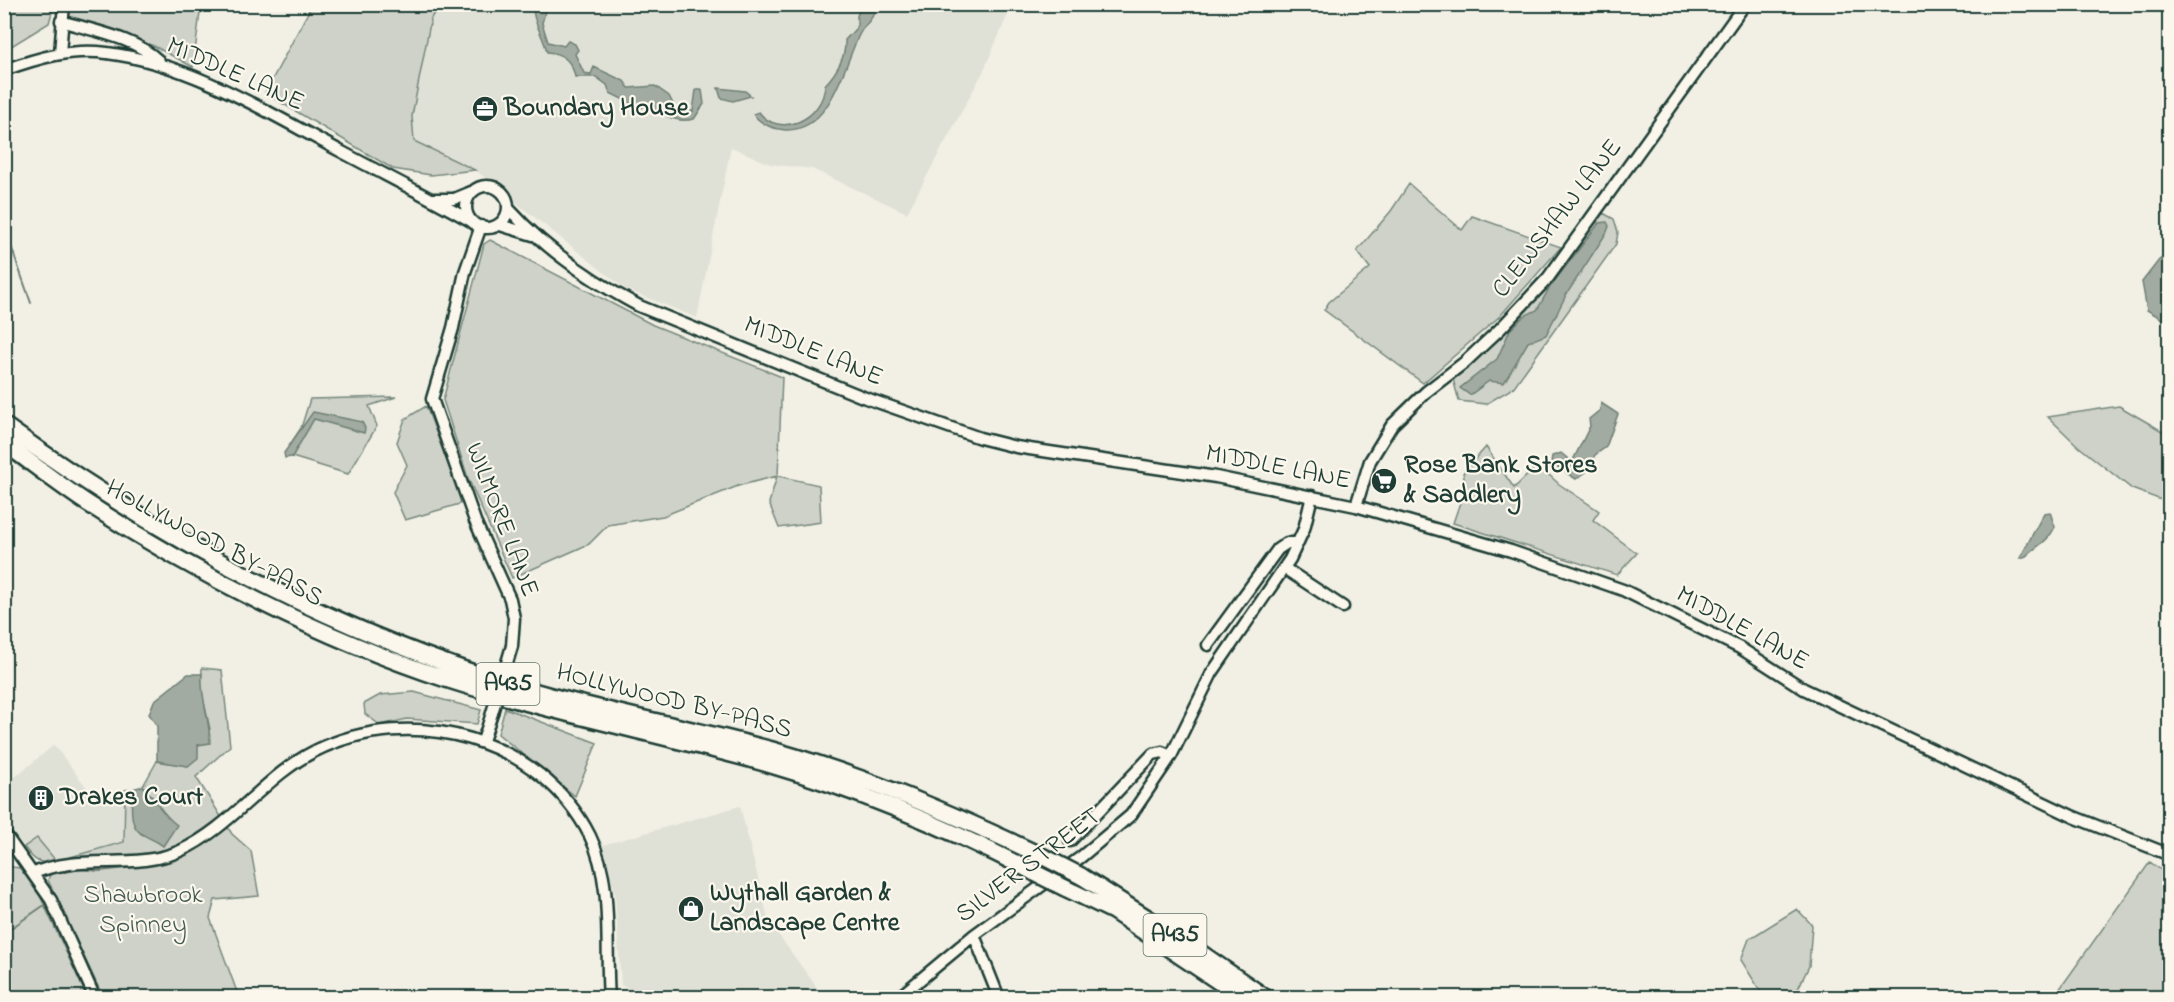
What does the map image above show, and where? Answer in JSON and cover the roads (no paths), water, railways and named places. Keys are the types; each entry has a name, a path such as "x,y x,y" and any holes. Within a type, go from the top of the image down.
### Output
{"highway":[{"name":"HOLLYWOOD BY-PASS","path":"4,425 114,502 217,562 282,594 397,644 511,685 772,750 840,771 944,810 1081,876 1176,936 1266,998"},
{"name":"HOLLYWOOD BY-PASS","path":"4,443 85,502 186,562 278,610 391,659 563,713 769,765 833,785 935,822 1113,911 1243,998"}],"street":[{"path":"60,53 64,4"},
{"name":"CLEWSHAW LANE","path":"1356,506 1370,461 1392,425 1426,392 1465,362 1548,278 1745,4"},
{"path":"61,21 125,40 152,54 163,65"},
{"name":"MIDDLE LANE","path":"4,70 60,53 105,52 163,65 283,119 476,223 492,228 500,225 534,235"},
{"name":"MIDDLE LANE","path":"433,199 454,199 471,192 479,185 499,189 506,196 509,208 534,235 589,278 666,318 863,397 980,438 1312,496 1356,506 1511,551 1623,590 1740,648 1804,689 1904,738 2074,816 2169,855"},
{"path":"471,192 465,210 476,223"},
{"path":"500,225 508,218 509,208"},
{"name":"WILMORE LANE","path":"476,223 453,328 432,399 475,521 510,599 514,618 512,646 483,741"},
{"name":"SILVER STREET","path":"898,998 974,935 1081,857 1131,815 1171,756 1212,673 1284,568 1298,543 1312,496"},
{"path":"1208,645 1278,549 1287,543 1298,543"},
{"path":"1284,568 1343,607"},
{"path":"34,873 53,865 103,864 167,857 210,832 294,764 316,751 348,739 396,729 420,728 483,741 521,762 553,788 590,837 604,880 609,998"},
{"path":"1070,841 1154,754 1162,752 1171,756"},
{"path":"4,833 8,846 34,873 66,929 95,998"},
{"path":"974,935 999,998"}],"waterway":[{"path":"4,226 31,303"},
{"path":"65,872 80,869 100,871 151,865"},
{"path":"4,933 46,904"}],"place":[{"name":"Boundary House","path":"485,109"},
{"name":"Rose Bank Stores & Saddlery","path":"1384,481"},
{"name":"Drakes Court","path":"41,798"},
{"name":"Wythall Garden & Landscape Centre","path":"691,909"}],"park label":[{"name":"Shawbrook Spinney","path":"143,911"}]}
